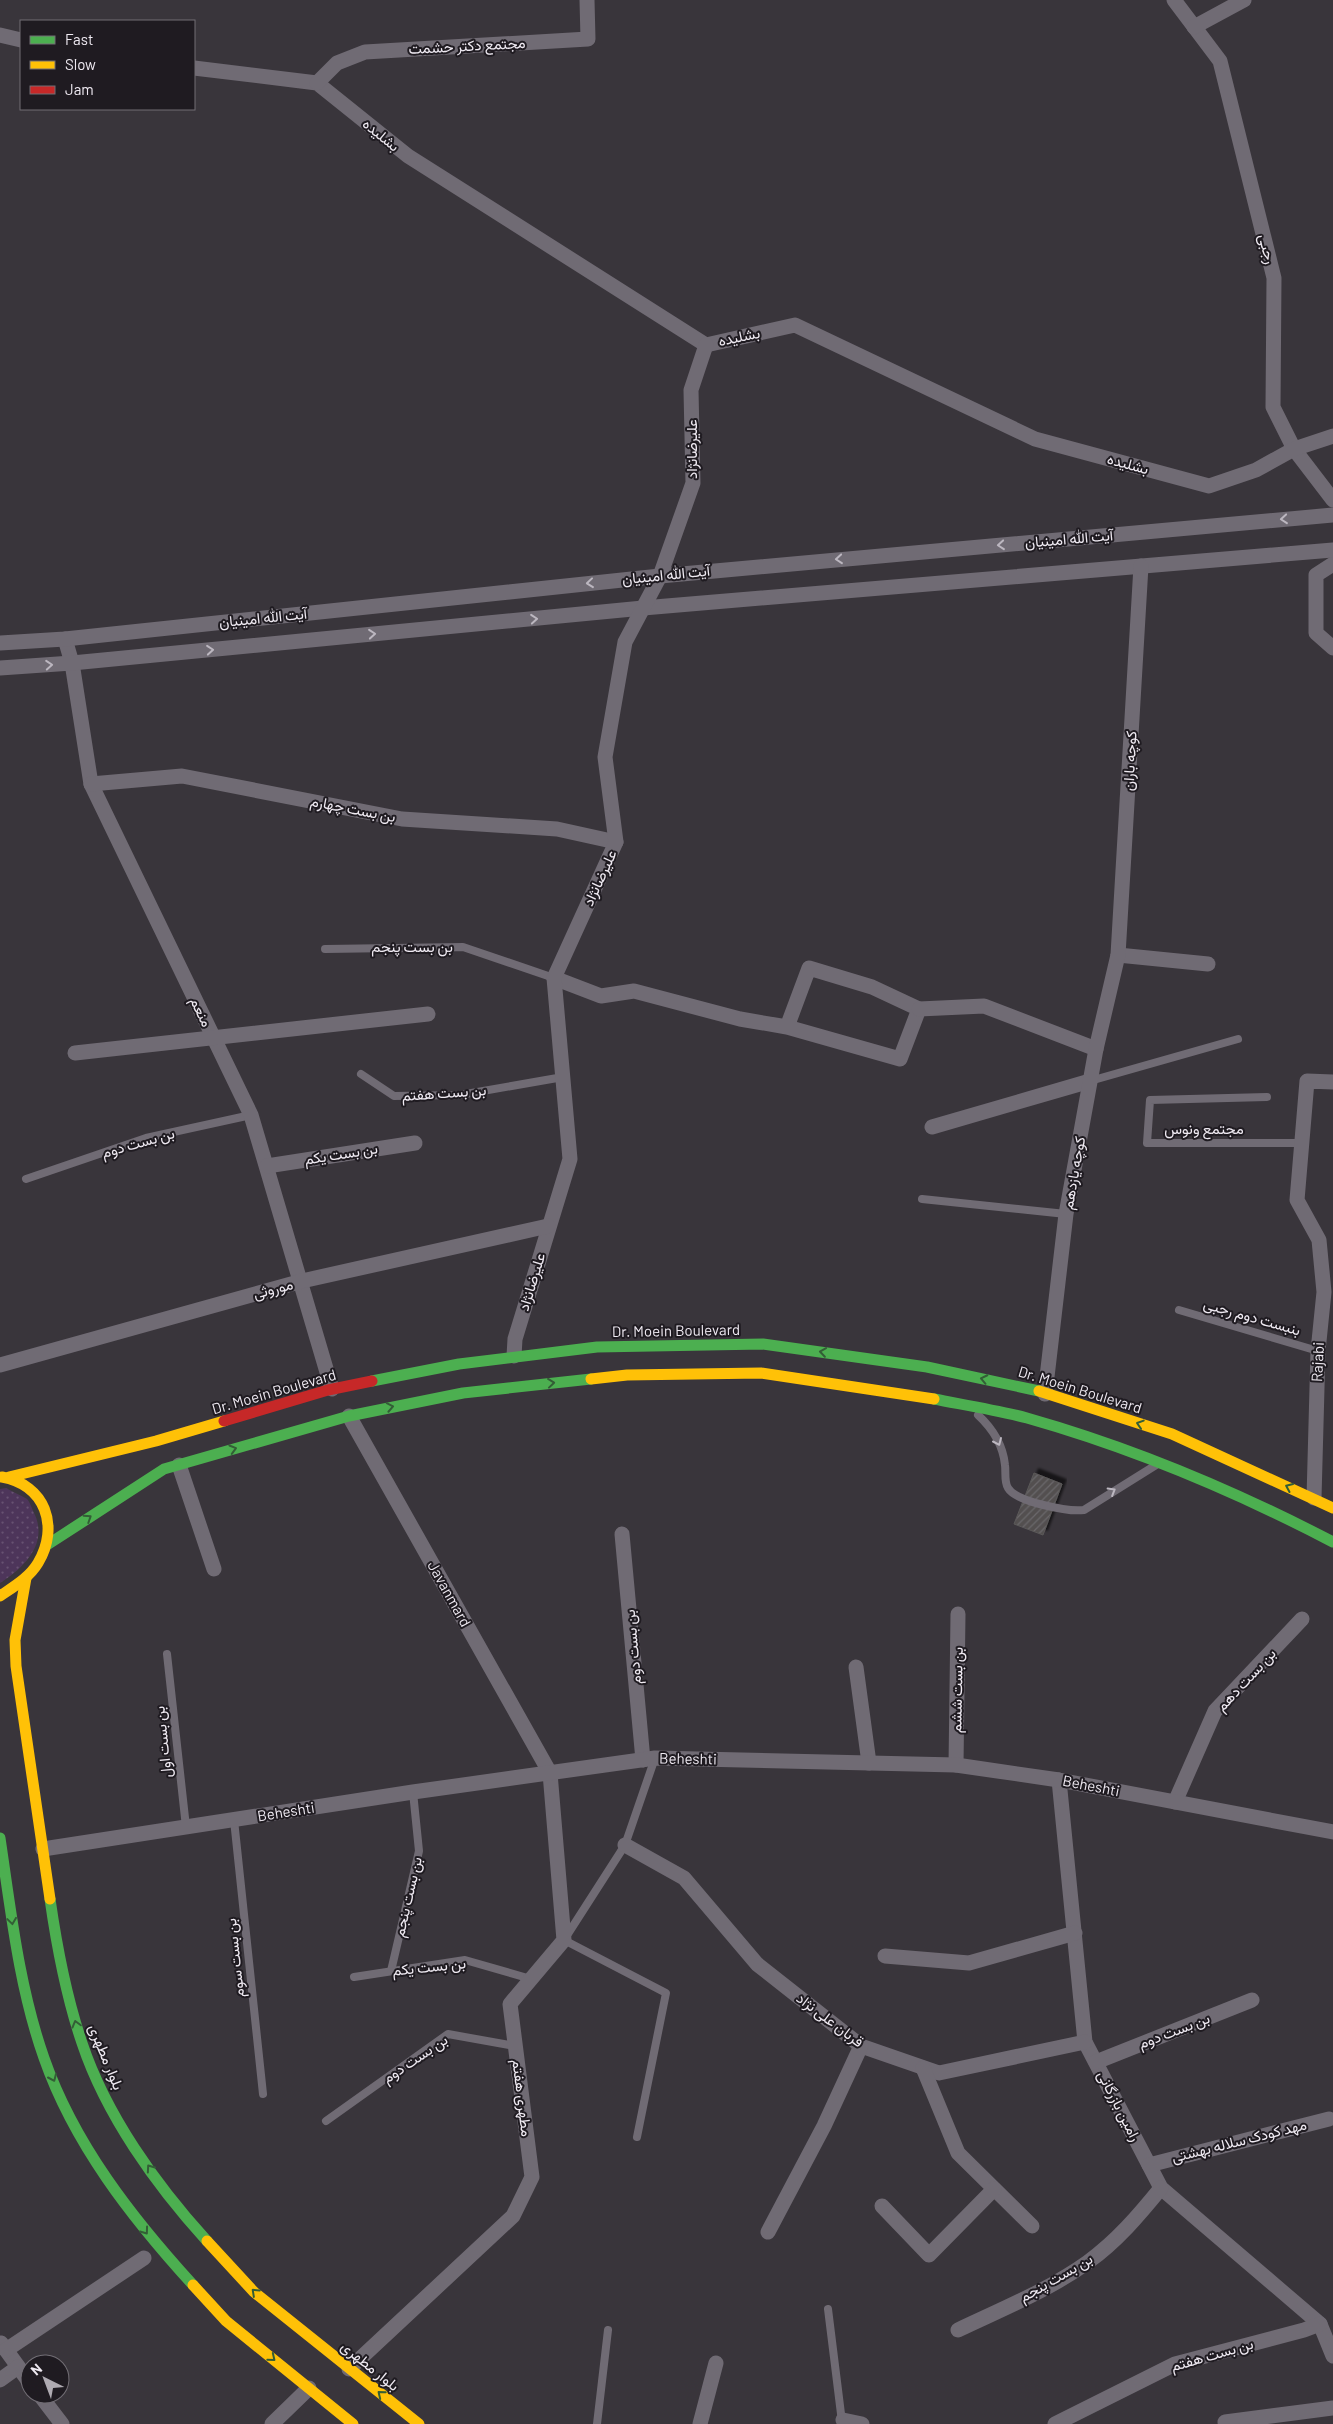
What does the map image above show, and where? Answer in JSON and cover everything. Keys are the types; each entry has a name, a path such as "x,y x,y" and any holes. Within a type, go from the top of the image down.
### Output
{"main road":[{"name":"Dr. Moein Boulevard","path":"4,1477 156,1441 332,1389 459,1364 597,1347 763,1344 926,1367 1045,1394 1172,1434 1333,1508"},
{"path":"47,1545 164,1469 349,1416 464,1392 492,1389 627,1375 751,1373 921,1396 1026,1418 1162,1462 1291,1520 1333,1542"},
{"path":"0,1596 26,1578 38,1563 47,1545 49,1524 42,1503 28,1486 4,1477"},
{"name":"بلوار مطهری","path":"26,1578 15,1640 16,1666 62,1970 82,2044 118,2121 180,2211 254,2292 419,2424"},
{"path":"0,1657 16,1666"},
{"path":"0,1839 24,1987 44,2058 82,2142 148,2236 226,2321 353,2424"}],"street":[{"name":"مجتمع دکتر حشمت","path":"317,83 338,63 365,52 588,39 587,0"},
{"name":"رجبی","path":"1174,0 1220,61 1274,278 1273,407 1294,449 1333,500"},
{"path":"1194,27 1244,0"},
{"path":"0,36 20,40"},
{"path":"195,68 317,83"},
{"name":"بشلیده","path":"317,83 408,156 706,344 795,325 1035,439 1209,486 1256,470 1294,449 1333,436"},
{"name":"علیرضانژاد","path":"514,1356 515,1339 570,1159 554,978 616,842 605,757 625,642 660,576 693,483 691,390 706,344"},
{"name":"آیت الله امینیان","path":"0,643 65,639 660,576 1333,515"},
{"name":"آیت الله امینیان","path":"0,668 72,663 643,608 1333,550"},
{"path":"1333,564 1316,575 1316,633 1333,648"},
{"name":"کوچه باران","path":"1118,955 1141,566"},
{"name":"منعم","path":"65,639 72,663 91,784 252,1115 332,1389"},
{"name":"بن بست چهارم","path":"91,784 182,776 402,819 557,829 616,842"},
{"path":"1118,955 1208,964"},
{"name":"کوچه یازدهم","path":"1045,1394 1066,1214 1096,1049 1118,955"},
{"path":"787,1027 809,968 872,987 919,1009 984,1006 1096,1049"},
{"path":"554,978 601,996 634,991 740,1019 787,1027 900,1060 919,1009"},
{"path":"75,1053 213,1036 428,1014"},
{"path":"932,1127 1090,1081"},
{"name":"Rajabi","path":"1314,1498 1318,1350 1324,1292 1319,1240 1297,1200 1307,1081 1333,1082"},
{"name":"بن بست یکم","path":"267,1166 415,1143"},
{"name":"موروثی","path":"0,1365 302,1281 548,1226"},
{"name":"Javanmard","path":"349,1416 550,1773"},
{"path":"178,1465 214,1569"},
{"name":"بن بست دوم","path":"622,1534 649,1759"},
{"name":"بن بست ششم","path":"956,1765 958,1614"},
{"name":"بن بست دهم","path":"1175,1802 1215,1711 1302,1620"},
{"path":"856,1667 869,1763"},
{"name":"Beheshti","path":"43,1850 413,1792 649,1759 956,1765 1059,1780 1333,1832"},
{"path":"550,1773 564,1940"},
{"name":"رامین بازرگانی","path":"1059,1780 1085,2042 1161,2188 1320,2324 1333,2356"},
{"name":"قربان علی نژاد","path":"626,1845 684,1878 757,1964 861,2046 939,2073 1085,2042"},
{"path":"885,1956 969,1963 1074,1933"},
{"name":"مطهری هفتم","path":"349,2369 513,2216 532,2177 510,2004 564,1940"},
{"name":"بن بست دوم","path":"1096,2062 1252,2000"},
{"path":"768,2232 824,2126 861,2046"},
{"path":"923,2068 958,2154 1032,2226"},
{"name":"مهد کودک سلاله بهشتی","path":"1149,2165 1329,2119"},
{"name":"بن بست پنجم","path":"958,2330 1049,2286 1088,2262 1131,2225 1161,2188"},
{"path":"882,2206 928,2255 994,2189"},
{"path":"20,2370 3,2346 144,2258"},
{"name":"بن بست هفتم","path":"1055,2424 1175,2364 1304,2330 1320,2324"},
{"path":"700,2424 716,2363"},
{"path":"0,2380 18,2367"},
{"path":"272,2424 309,2388"},
{"path":"46,2404 62,2424"},
{"path":"1225,2422 1333,2408"},
{"path":"842,2422 862,2424"}],"lane":[{"name":"بن بست پنجم","path":"325,949 463,947 554,978"},
{"path":"1090,1081 1238,1039"},
{"name":"بن بست هفتم","path":"361,1074 394,1096 460,1095 563,1077"},
{"name":"مجتمع ونوس","path":"1267,1097 1150,1100 1147,1143 1302,1143"},
{"name":"بن بست دوم","path":"26,1179 146,1138 252,1115"},
{"path":"922,1199 1066,1214"},
{"name":"بنبست دوم رجبی","path":"1179,1310 1318,1350"},
{"path":"967,1406 986,1423 999,1441 1005,1464 1007,1487 1013,1494 1037,1502 1072,1511 1084,1510 1162,1462"},
{"name":"بن بست اول","path":"167,1654 186,1827"},
{"path":"637,2137 666,1992 564,1940 626,1845 649,1759"},
{"name":"بن بست پنجم","path":"391,1971 419,1851 413,1792"},
{"name":"بن بست سوم","path":"234,1820 263,2094"},
{"name":"بن بست یکم","path":"354,1977 465,1960 531,1979"},
{"name":"بن بست دوم","path":"326,2121 448,2034 515,2046"},
{"path":"828,2309 842,2422"},
{"path":"597,2424 608,2330"}],"shaded area":[{"path":"6,1488 28,1500 38,1524 38,1534 32,1554 18,1570 0,1583 0,1489"}],"building":[{"path":"1034,1473 1062,1484 1043,1535 1014,1524"}],"traffic: fast":[{"path":"372,1381 459,1364 597,1347 763,1344 927,1367 1039,1391"},
{"path":"47,1545 164,1469 349,1416 463,1393 591,1379"},
{"path":"934,1399 1027,1418 1106,1443 1221,1488 1333,1542"},
{"path":"0,1838 12,1921 28,2004 44,2058 57,2090 71,2120 107,2179 148,2233 193,2285"},
{"path":"50,1899 67,1990 76,2025 92,2070 104,2096 134,2148 169,2197 207,2241"}],"traffic: slow":[{"path":"591,1379 627,1375 761,1373 934,1399"},
{"path":"1039,1391 1172,1434 1333,1508"},
{"path":"9,1477 156,1441 224,1421"},
{"path":"0,1596 20,1582 38,1563 45,1549 48,1535 48,1522 38,1498 17,1481 2,1477"},
{"path":"26,1578 15,1640 16,1666 50,1899"},
{"path":"207,2241 254,2292 419,2424"},
{"path":"193,2285 226,2321 353,2424"}],"traffic: jam":[{"path":"224,1421 328,1390 372,1381"}]}
